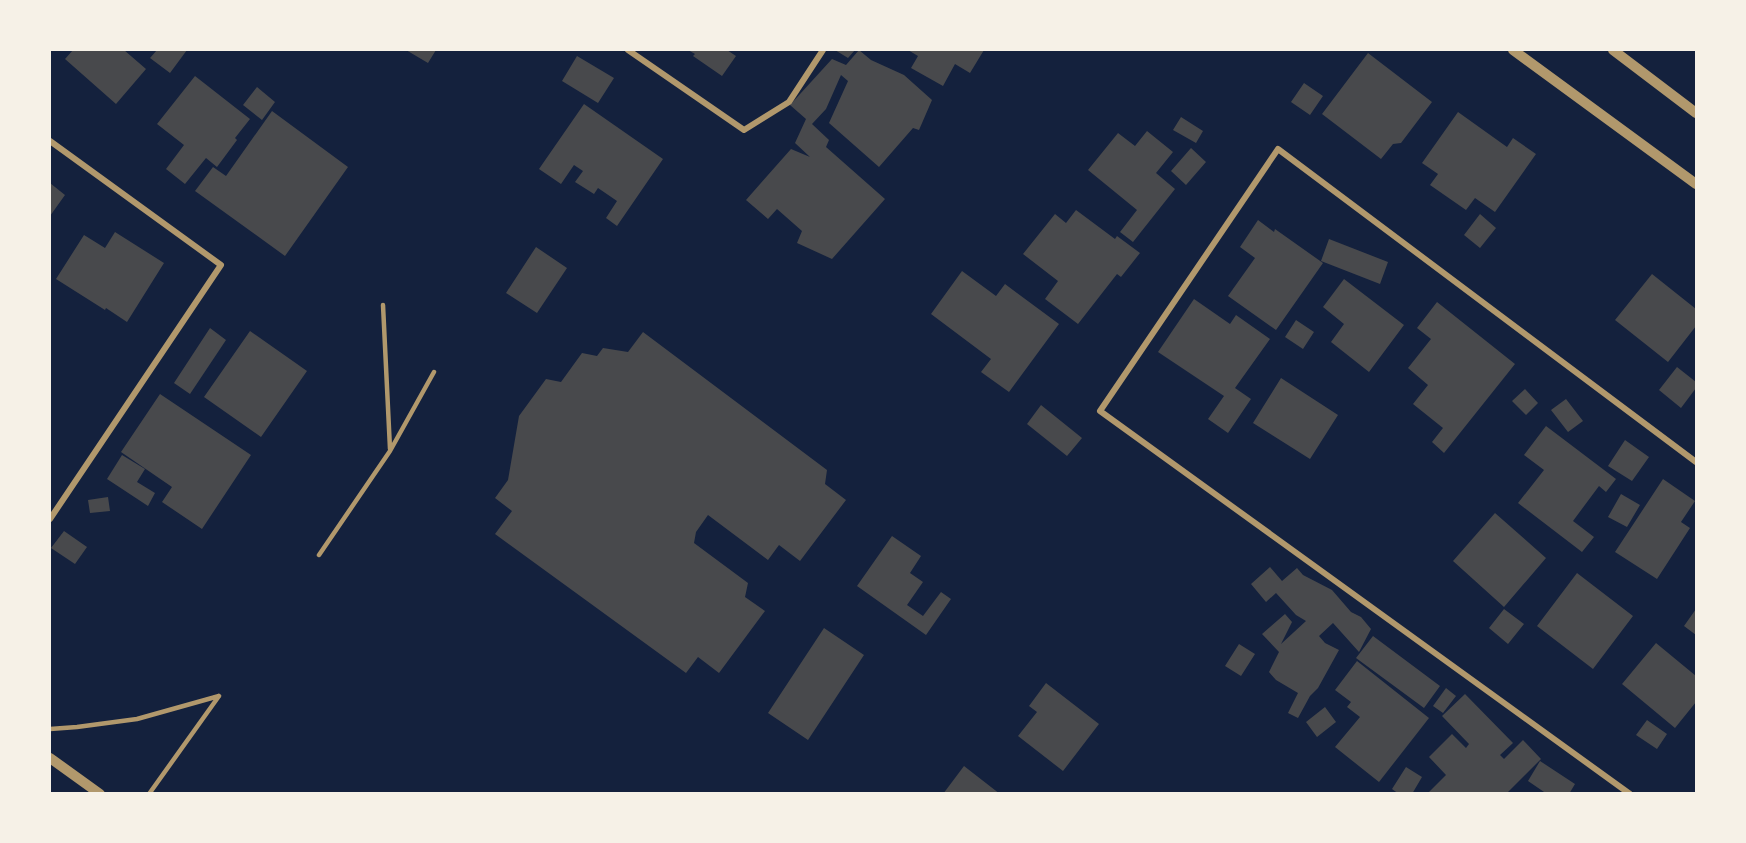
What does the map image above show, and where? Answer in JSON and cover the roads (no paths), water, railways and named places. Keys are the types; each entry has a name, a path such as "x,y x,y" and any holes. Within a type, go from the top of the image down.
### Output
{"street":[{"path":"628,50 744,130 789,102 823,50"},
{"path":"1513,50 1696,184"},
{"path":"1613,50 1696,112"},
{"path":"50,141 221,265 50,519"},
{"path":"1630,794 1100,411 1278,149 1696,462"},
{"path":"50,758 100,794"}],"lane":[{"path":"383,305 390,451"},
{"path":"319,555 390,451 434,372"},
{"path":"50,729 77,728 137,719 219,696 149,794"}]}
